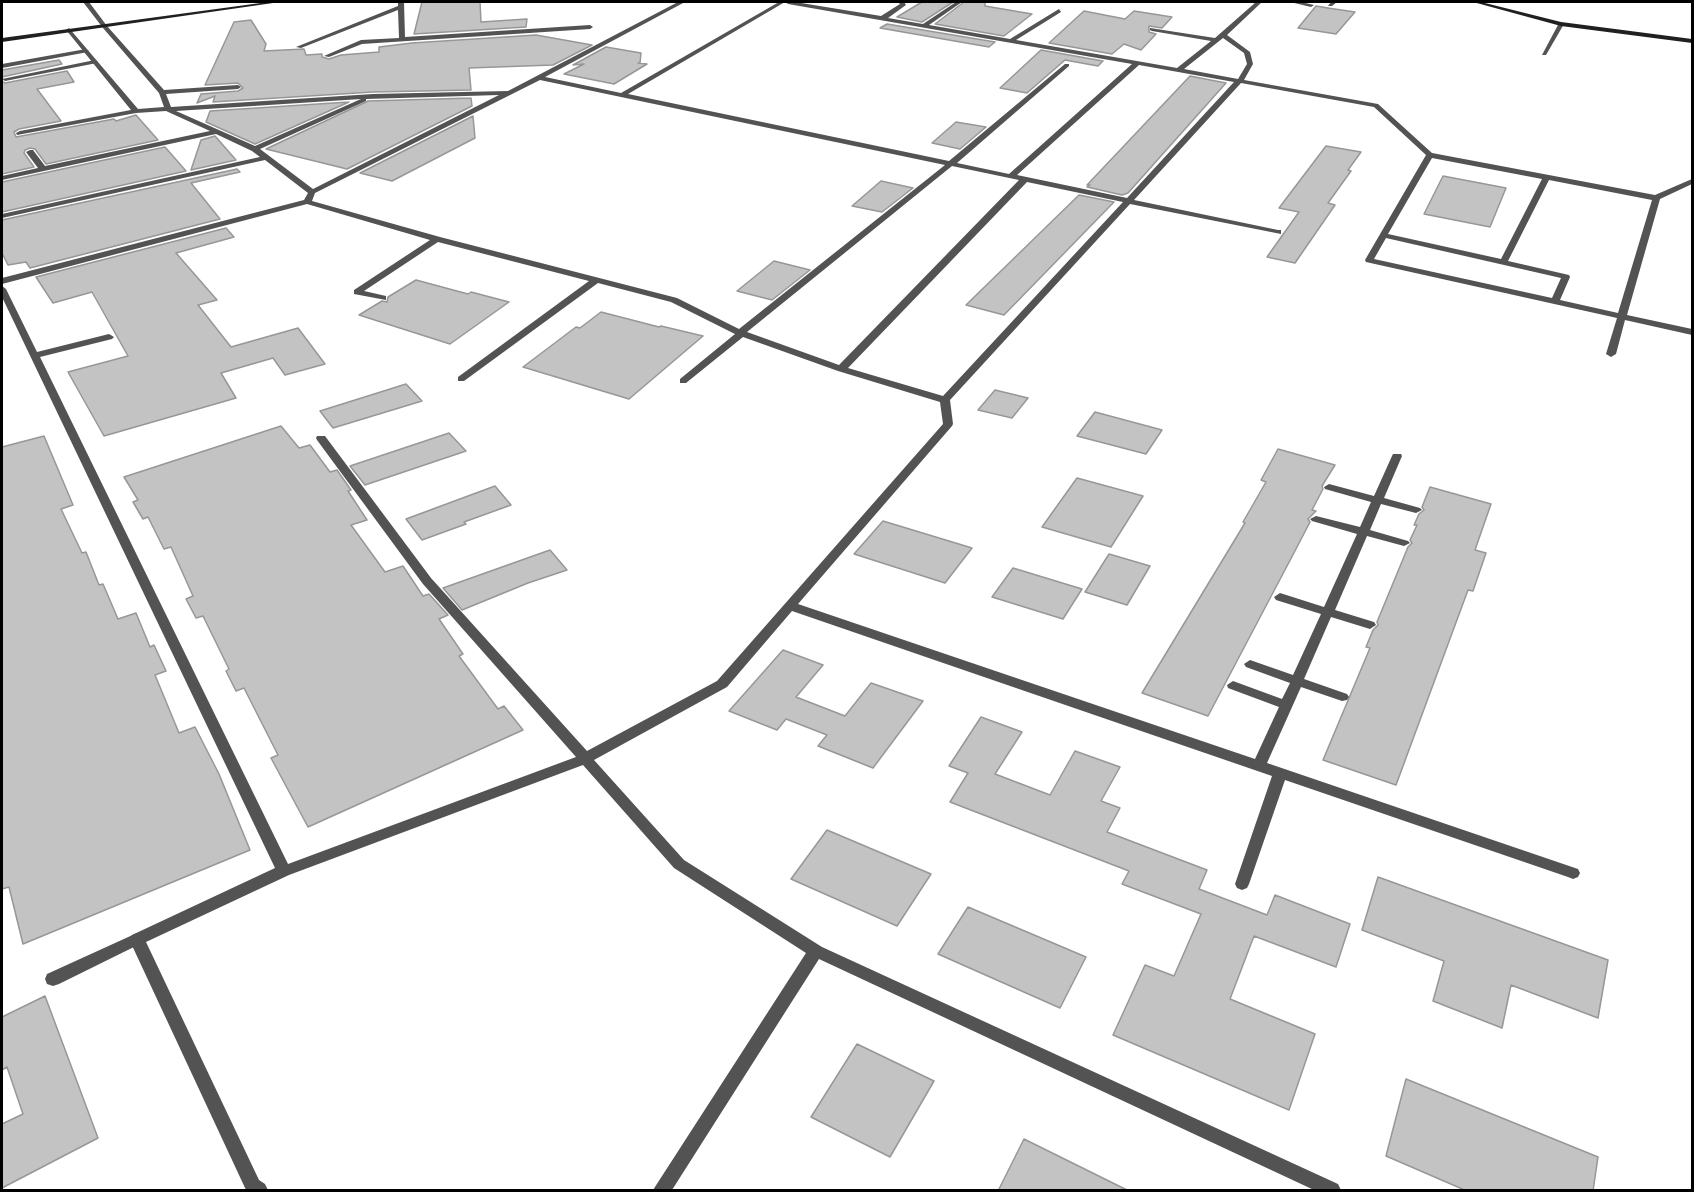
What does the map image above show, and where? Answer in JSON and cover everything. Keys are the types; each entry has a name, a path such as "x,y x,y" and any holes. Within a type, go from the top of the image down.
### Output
{"street":[{"path":"86,2 162,92 169,110 255,149 312,192"},
{"path":"2,40 277,2"},
{"path":"306,202 312,192 539,78 682,2"},
{"path":"622,95 782,2"},
{"path":"788,2 1241,79 1376,105 1430,154 1656,198 1692,181"},
{"path":"817,6 827,2"},
{"path":"883,18 903,4 901,2"},
{"path":"925,25 959,2"},
{"path":"1180,69 1259,2"},
{"path":"1293,2 1311,5"},
{"path":"1476,2 1561,24 1692,40"},
{"path":"298,47 401,4 402,39"},
{"path":"1012,40 1059,11"},
{"path":"1544,54 1561,24"},
{"path":"327,56 361,42 590,27"},
{"path":"53,979 284,871 584,759 722,684 948,424 945,400 1241,79 1250,64 1247,52 1220,37 1152,29"},
{"path":"69,30 136,111"},
{"path":"2,66 86,51"},
{"path":"5,78 95,62"},
{"path":"1011,176 1139,62"},
{"path":"683,381 952,163 1067,65"},
{"path":"539,78 1278,232"},
{"path":"162,92 238,87"},
{"path":"20,133 136,111 373,96 507,93"},
{"path":"255,149 373,96"},
{"path":"2,178 216,132"},
{"path":"30,152 43,169"},
{"path":"1430,154 1369,260 1692,332"},
{"path":"2,216 266,158"},
{"path":"1504,261 1547,177"},
{"path":"841,369 1025,179"},
{"path":"1611,354 1620,316 1656,198"},
{"path":"2,281 306,202 437,239 674,300 742,333 841,369 945,400"},
{"path":"1383,235 1566,277 1555,301"},
{"path":"383,298 357,292 437,239"},
{"path":"461,379 596,280"},
{"path":"2,289 36,355 284,871"},
{"path":"36,355 109,337"},
{"path":"321,438 427,581 680,864 816,951 1332,1191"},
{"path":"1259,766 1397,456"},
{"path":"1329,487 1416,510"},
{"path":"1316,519 1404,543"},
{"path":"1280,597 1370,625"},
{"path":"791,606 1573,873"},
{"path":"1250,664 1342,697"},
{"path":"1233,685 1286,705"},
{"path":"1242,884 1280,773"},
{"path":"137,939 254,1189"},
{"path":"662,1191 816,951"}],"building":[{"path":"422,2 480,2 481,22 527,19 526,27 414,34"},
{"path":"922,2 953,2 922,22 897,17"},
{"path":"964,2 985,2 985,6 1032,14 1004,36 935,24"},
{"path":"1316,6 1355,12 1336,34 1298,28"},
{"path":"1084,11 1125,19 1134,11 1172,17 1162,28 1149,26 1149,32 1156,34 1141,50 1124,44 1112,54 1049,43"},
{"path":"251,20 266,44 264,51 304,49 306,55 322,54 322,57 329,59 341,55 379,52 379,47 412,43 536,35 592,45 553,65 469,68 471,90 373,92 213,102 215,96 197,103 201,94 238,91 243,88 238,83 205,85 234,22"},
{"path":"887,24 995,42 989,47 880,28"},
{"path":"606,47 641,53 640,63 638,63 647,64 614,84 564,74 584,64 573,65"},
{"path":"1041,50 1103,61 1098,66 1065,60 1027,93 1000,88"},
{"path":"59,60 62,64 2,77 2,70"},
{"path":"67,71 74,82 37,89 61,121 19,129 14,132 16,137 114,119 116,121 136,115 158,140 46,164 35,149 30,148 24,153 34,167 2,174 2,81 5,83"},
{"path":"1190,76 1226,83 1128,193 1122,195 1087,187 1090,185 1087,185"},
{"path":"471,98 472,106 347,169 266,149 368,101"},
{"path":"349,102 255,144 206,122 210,111"},
{"path":"473,116 475,138 392,181 360,173"},
{"path":"956,122 986,127 960,149 932,143"},
{"path":"215,136 236,160 191,170 201,140"},
{"path":"1326,146 1361,152 1348,170 1351,171 1328,203 1335,205 1295,263 1267,257 1299,212 1279,208"},
{"path":"165,147 186,171 2,212 2,182"},
{"path":"237,169 240,172 191,183 220,219 30,268 26,262 8,265 2,253 2,220"},
{"path":"1443,176 1506,188 1490,227 1424,214"},
{"path":"881,181 913,188 882,212 852,206"},
{"path":"1079,195 1114,202 1004,315 966,305"},
{"path":"226,228 234,237 176,253 217,300 198,305 231,347 298,328 325,364 285,375 273,358 221,373 236,398 104,436 68,372 128,356 92,292 53,303 36,277"},
{"path":"774,261 810,270 772,300 737,291"},
{"path":"416,280 509,302 450,344 359,315 382,301 387,302 388,297"},
{"path":"601,312 703,336 629,399 523,367 576,327 580,328"},
{"path":"406,384 422,401 333,428 320,411"},
{"path":"995,390 1028,398 1012,418 978,410"},
{"path":"1095,412 1162,430 1146,454 1077,436"},
{"path":"281,426 299,448 310,445 330,472 337,470 367,520 351,525 385,572 403,566 423,596 429,594 448,615 439,619 463,654 459,656 498,709 504,706 523,730 308,827 271,758 278,755 244,688 236,691 226,671 229,669 203,616 196,618 186,599 193,596 171,547 164,549 148,517 143,519 133,502 138,500 124,477"},
{"path":"449,433 466,451 365,485 350,466"},
{"path":"44,436 73,505 61,509 82,553 86,552 99,585 103,584 118,619 136,613 150,647 154,645 166,671 155,675 179,733 195,727 219,774 250,850 23,944 9,887 2,889 2,447"},
{"path":"1278,449 1335,465 1322,486 1323,489 1312,510 1316,511 1308,519 1310,522 1208,716 1142,693 1245,523 1243,522 1266,482 1261,480"},
{"path":"1077,478 1143,496 1111,547 1042,527"},
{"path":"495,486 511,505 464,522 466,524 422,540 406,519"},
{"path":"1430,487 1491,504 1475,550 1486,553 1473,591 1468,590 1396,785 1323,760 1370,648 1366,647 1373,630 1378,625 1377,622 1408,547 1412,543 1410,540 1417,525 1414,525 1419,514 1424,510 1422,507"},
{"path":"883,521 972,548 945,583 854,554"},
{"path":"550,550 567,570 462,610 443,588"},
{"path":"1109,554 1150,566 1127,605 1085,592"},
{"path":"1013,568 1082,589 1063,619 992,597"},
{"path":"783,650 823,665 796,697 845,716 871,683 923,701 873,768 818,746 827,735 786,719 777,730 729,711"},
{"path":"981,717 1022,732 995,774 1050,795 1075,751 1120,767 1101,801 1120,808 1107,832 1207,870 1199,889 1267,915 1275,895 1350,924 1336,967 1254,936 1230,999 1315,1034 1289,1110 1113,1035 1145,965 1174,976 1201,914 1122,884 1129,871 950,802 968,773 949,766"},
{"path":"827,830 931,874 897,926 791,879"},
{"path":"1378,877 1608,960 1598,1018 1511,985 1502,1028 1433,1001 1444,961 1362,930"},
{"path":"968,907 1086,957 1060,1008 938,954"},
{"path":"45,996 98,1138 2,1188 2,1124 23,1114 7,1067 2,1070 2,1017"},
{"path":"857,1044 934,1081 890,1157 811,1117"},
{"path":"1406,1079 1598,1157 1593,1191 1467,1191 1386,1156"},
{"path":"1024,1139 1129,1191 998,1191"}]}
